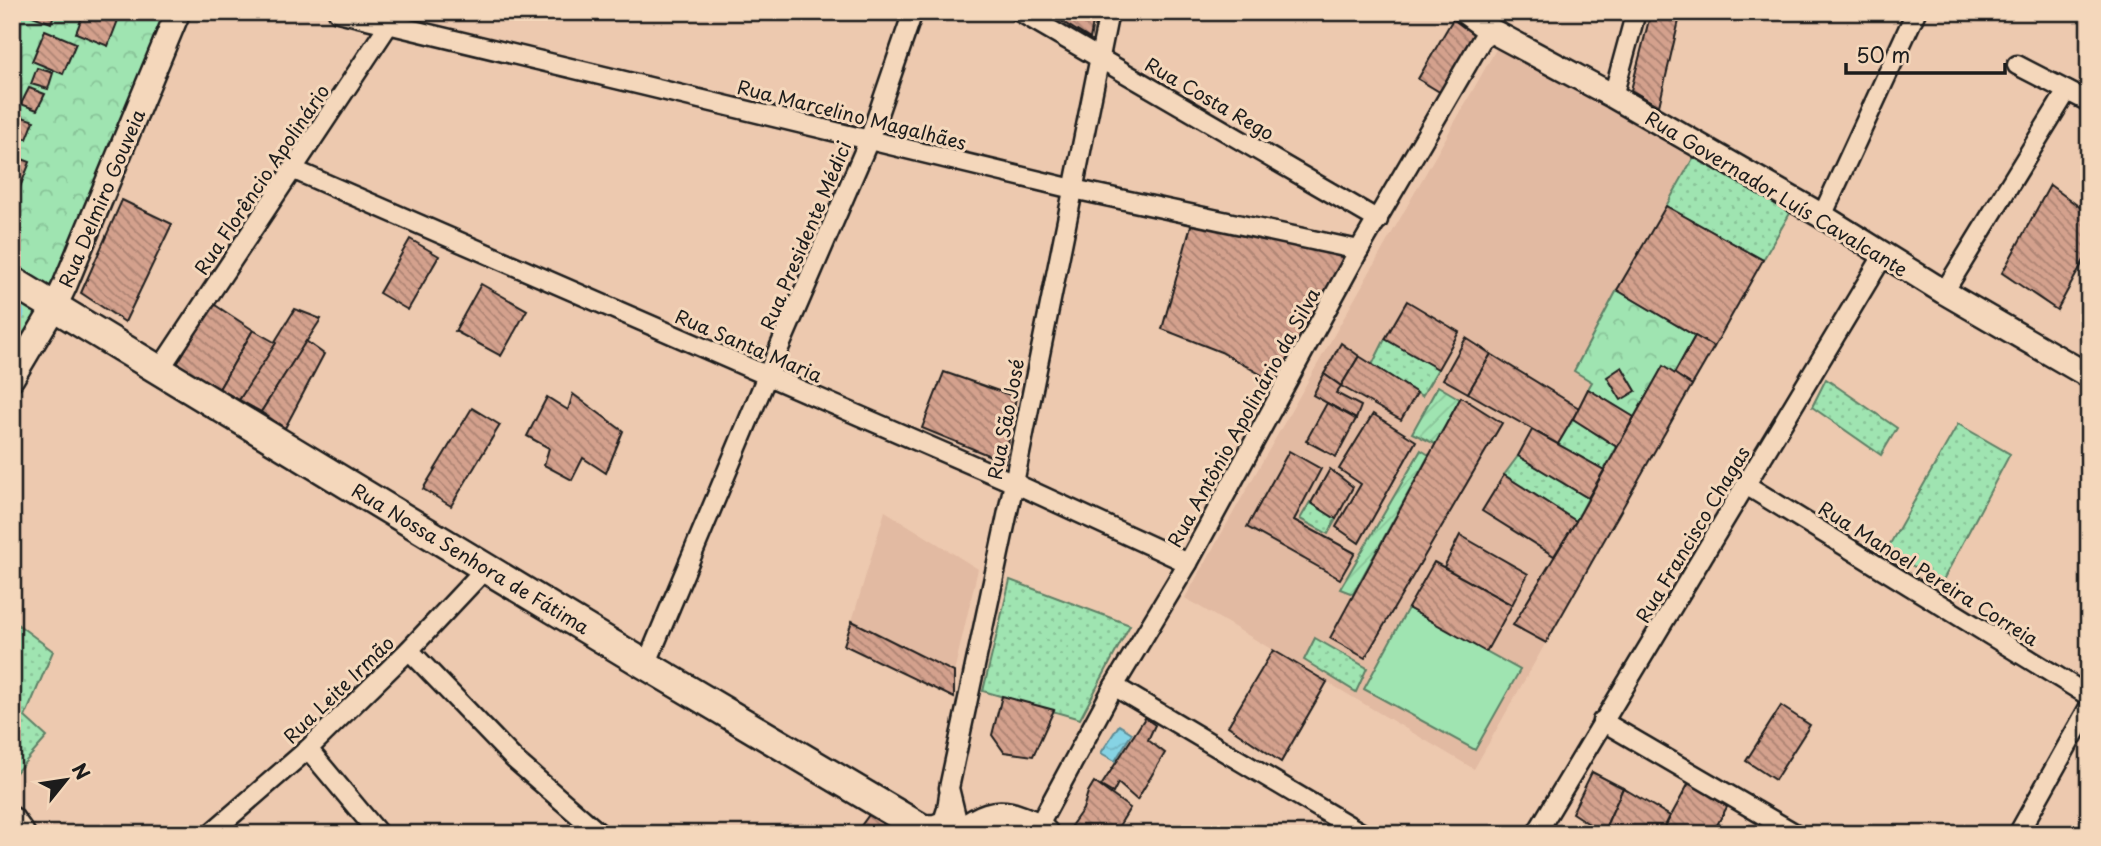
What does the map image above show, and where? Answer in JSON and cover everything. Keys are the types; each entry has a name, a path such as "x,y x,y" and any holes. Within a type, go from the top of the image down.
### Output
{"main road":[{"name":"Rua Nossa Senhora de Fátima","path":"12,281 646,665 924,829"},
{"path":"960,833 989,816 1006,815 1041,830"}],"street":[{"name":"Rua Delmiro Gouveia","path":"12,377 55,306 178,12"},
{"name":"Rua Marcelino Magalhães","path":"338,12 393,19 1073,189 1359,250"},
{"name":"Rua Presidente Médici","path":"646,665 869,140 913,12"},
{"name":"Rua Costa Rego","path":"1020,12 1378,220"},
{"name":"Rua São José","path":"960,833 949,788 1109,12"},
{"name":"Rua Governador Luís Cavalcante","path":"1465,12 1488,29 1614,96 1822,216 1883,256 2089,376"},
{"path":"1614,96 1636,12"},
{"path":"1822,216 1916,12"},
{"name":"Rua Florêncio Apolinário","path":"160,369 393,19"},
{"name":"Rua Antônio Apolinário da Silva","path":"1041,830 1114,687 1188,562 1359,250 1488,29"},
{"path":"2017,65 2089,102"},
{"path":"1944,292 2067,91"},
{"name":"Rua Santa Maria","path":"292,169 1014,482 1188,562"},
{"name":"Rua Francisco Chagas","path":"1536,834 1883,256"},
{"name":"Rua Manoel Pereira Correia","path":"1746,485 2089,696"},
{"name":"Rua Leite Irmão","path":"210,834 307,748 409,650 487,567"},
{"path":"409,650 514,759 600,834"},
{"path":"1114,687 1363,834"},
{"path":"2018,834 2089,707"},
{"path":"1602,721 1796,834"},
{"path":"307,748 379,834"},
{"path":"924,829 943,821 949,788"},
{"path":"12,819 23,834"}],"shaded area":[{"path":"1499,44 1793,208 1474,769 1185,598"},
{"path":"885,511 978,569 954,672 852,621"}],"green space":[{"path":"12,12 166,12 50,295 12,271"},
{"path":"1696,153 1793,208 1763,260 1666,206"},
{"path":"12,281 55,306 12,378"},
{"path":"1617,290 1695,336 1674,374 1663,367 1634,417 1588,389 1592,382 1574,371"},
{"path":"1385,339 1438,369 1422,396 1372,365"},
{"path":"1826,379 1897,428 1881,455 1812,407"},
{"path":"1438,386 1460,399 1435,444 1412,433"},
{"path":"1573,419 1617,447 1604,470 1558,444"},
{"path":"1958,424 2010,454 1942,582 1886,551"},
{"path":"1421,450 1429,455 1353,594 1340,589"},
{"path":"1518,456 1588,498 1576,521 1504,475"},
{"path":"1310,502 1336,519 1328,534 1300,519"},
{"path":"1010,580 1130,625 1080,719 983,691"},
{"path":"1408,608 1520,670 1475,750 1364,689"},
{"path":"12,620 53,651 25,717 47,737 12,777"},
{"path":"1315,638 1367,668 1356,692 1304,660"}],"water":[{"path":"1119,725 1132,733 1115,761 1101,753"}],"building":[{"path":"22,12 55,12 51,23"},
{"path":"84,12 115,12 120,15 108,46 76,33"},
{"path":"1047,12 1095,12 1090,39"},
{"path":"1457,12 1488,29 1448,97 1418,79"},
{"path":"1651,12 1681,12 1659,106 1631,90"},
{"path":"45,30 76,43 63,74 32,61"},
{"path":"37,68 53,73 48,89 31,84"},
{"path":"29,88 45,94 37,110 21,104"},
{"path":"17,115 34,121 27,139 12,133"},
{"path":"12,155 30,162 18,192 12,190"},
{"path":"2050,185 2089,214 2089,251 2057,310 2002,273"},
{"path":"122,200 172,224 125,322 81,293"},
{"path":"1666,206 1763,260 1714,347 1617,290"},
{"path":"1194,215 1359,250 1283,387 1221,352 1162,329"},
{"path":"410,239 439,256 408,310 379,293"},
{"path":"481,284 527,310 501,356 455,331"},
{"path":"1407,301 1459,332 1438,369 1385,339"},
{"path":"212,303 253,330 219,389 176,366"},
{"path":"295,309 321,319 261,412 239,400"},
{"path":"253,330 276,343 239,400 219,389"},
{"path":"1695,336 1714,347 1692,385 1674,374"},
{"path":"1466,338 1491,354 1468,393 1443,379"},
{"path":"306,341 324,354 285,428 261,412"},
{"path":"1341,343 1359,356 1341,386 1324,374"},
{"path":"1491,354 1579,408 1558,444 1468,393"},
{"path":"1359,356 1417,393 1401,420 1341,386"},
{"path":"1663,366 1692,385 1546,643 1513,625 1576,521"},
{"path":"1622,367 1636,391 1621,400 1607,377"},
{"path":"944,372 1016,397 1005,462 922,428"},
{"path":"1324,374 1341,386 1336,393 1361,406 1356,419 1313,395"},
{"path":"1588,389 1634,417 1617,447 1573,419"},
{"path":"573,394 623,431 606,473 583,458 572,480 544,465 549,448 527,436 547,397 568,410"},
{"path":"1461,397 1502,423 1365,658 1330,638"},
{"path":"1327,403 1356,419 1336,457 1306,441"},
{"path":"472,408 500,425 451,506 423,489"},
{"path":"1373,414 1416,441 1359,543 1336,527 1361,484 1339,469"},
{"path":"1532,430 1604,470 1588,498 1518,456"},
{"path":"1289,451 1321,469 1294,520 1355,553 1340,579 1247,527"},
{"path":"1330,469 1353,487 1336,519 1311,503"},
{"path":"1504,475 1576,521 1554,556 1482,511"},
{"path":"1460,535 1528,574 1512,605 1443,569"},
{"path":"1434,562 1512,605 1486,652 1408,608"},
{"path":"852,621 954,672 954,698 844,645"},
{"path":"1273,650 1327,682 1281,762 1228,726"},
{"path":"1002,696 1054,710 1033,756 1004,752 992,735"},
{"path":"1781,706 1810,725 1775,780 1746,761"},
{"path":"1145,718 1155,725 1148,740 1165,753 1137,800 1118,783 1113,793 1101,786"},
{"path":"1592,772 1623,788 1603,833 1572,813"},
{"path":"1690,781 1727,807 1712,834 1661,834"},
{"path":"1094,782 1130,808 1114,834 1081,834 1071,826 1083,809"},
{"path":"1623,788 1670,816 1661,834 1603,833"},
{"path":"874,808 894,822 885,834 855,834"}]}
